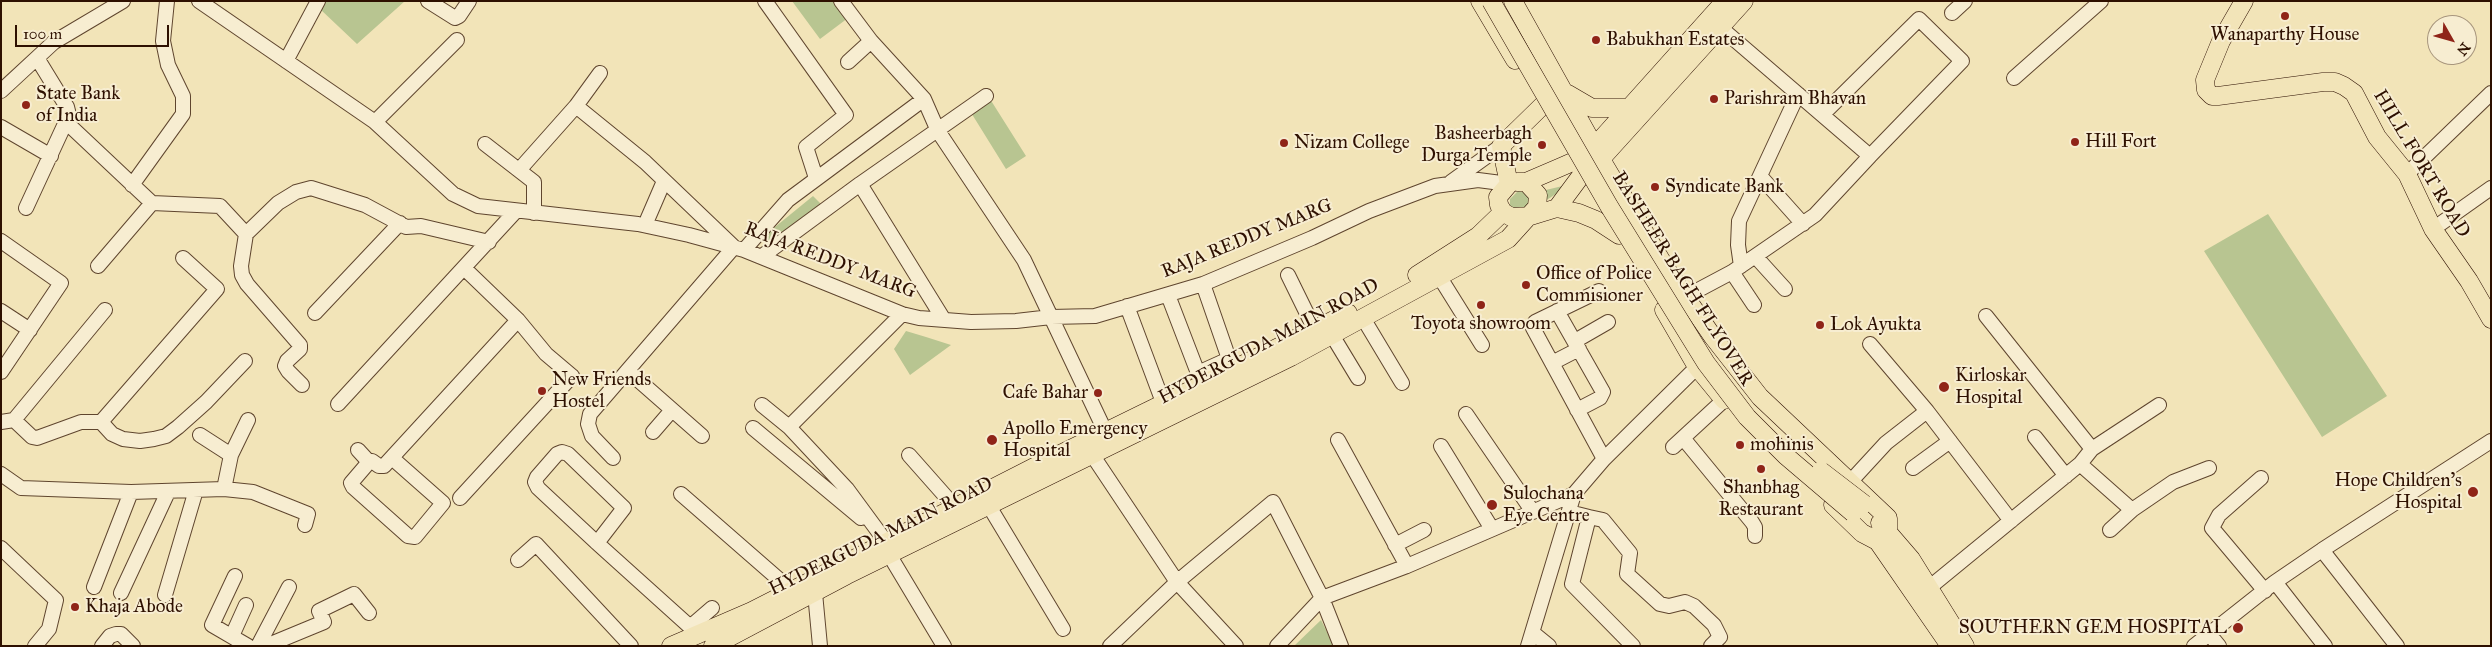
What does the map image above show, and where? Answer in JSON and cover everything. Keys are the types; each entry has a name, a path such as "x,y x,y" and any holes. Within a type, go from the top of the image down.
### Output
{"main road":[{"path":"1480,1 1580,166 1697,367 1724,400 1775,453 1862,533 1885,538 1912,559 1965,646"},
{"name":"BASHEER BAGH FLYOVER","path":"1491,1 1609,206 1706,364 1747,417 1786,456 1859,509"},
{"name":"BASHEER BAGH FLYOVER","path":"1502,1 1589,152 1710,353 1743,396 1859,509 1885,538"},
{"path":"1513,1 1566,92 1598,153 1685,296 1726,355 1760,397 1888,518 1885,538 1950,646"},
{"path":"1598,153 1630,108 1725,1"},
{"path":"1566,92 1543,106 1501,146 1518,183 1538,195 1537,207 1531,216 1515,218 1503,212 1498,197 1518,183 1580,166 1598,153 1721,28 1744,1"},
{"name":"HILL FORT ROAD","path":"2244,1 2220,40 2204,85 2208,93 2218,96 2335,82 2354,93 2378,137 2407,174 2433,230 2469,281 2491,319"},
{"path":"1566,92 1592,108 1630,108"},
{"path":"1580,166 1557,208 1579,213 1596,220 1619,235"},
{"name":"HYDERGUDA MAIN ROAD","path":"885,544 1034,488 1093,456 1332,335 1508,239 1531,216 1557,208"},
{"name":"HYDERGUDA MAIN ROAD","path":"713,646 885,544 955,507 1164,405 1201,379 1315,330 1445,259 1478,236 1503,212"},
{"name":"HYDERGUDA MAIN ROAD","path":"671,646 694,631 752,611 791,590 812,586"}],"street":[{"path":"1,90 54,42 123,1"},
{"path":"132,185 183,114 182,96 168,65 163,41 167,1"},
{"name":"RAJA REDDY MARG","path":"199,1 375,122 453,194 478,206 515,212 645,225 739,248 902,314 919,318 1016,321 1051,317 1095,316 1203,284 1312,238 1369,211 1450,182 1478,180 1518,183"},
{"path":"286,61 318,1"},
{"path":"428,1 455,18 459,16 469,1"},
{"path":"765,1 846,116 806,147 816,178"},
{"path":"841,1 871,41 924,99 938,131 1024,260 1106,432"},
{"path":"1952,13 1965,1"},
{"path":"2014,78 2101,1"},
{"path":"1685,296 1756,257 1815,215 1962,61 1919,19 1822,114"},
{"path":"1721,28 1870,156"},
{"path":"375,122 457,40"},
{"path":"848,62 871,41"},
{"path":"26,208 66,123 67,107 36,58"},
{"path":"520,169 576,106 600,73"},
{"path":"2407,174 2491,93"},
{"path":"1754,305 1736,269 1739,221 1798,94"},
{"path":"761,257 860,184 986,96"},
{"path":"613,458 592,436 588,424 590,414 739,248 788,200 924,99"},
{"path":"576,106 646,162 664,181 739,248"},
{"path":"66,123 152,203 220,206 246,234"},
{"path":"1,127 51,156"},
{"path":"485,144 520,169 536,186 534,213"},
{"path":"1450,182 1501,146"},
{"path":"1761,177 1803,224"},
{"path":"645,225 664,181"},
{"path":"860,184 944,320"},
{"path":"302,385 288,372 285,366 287,361 300,349 300,344 247,284 242,274 241,266 246,234 278,203 296,192 311,188 365,205 406,227 420,226 489,242"},
{"path":"2433,230 2491,188"},
{"path":"98,266 152,203"},
{"path":"338,404 515,212"},
{"path":"315,313 400,224"},
{"path":"1,241 61,283 1,372"},
{"path":"1756,257 1785,289"},
{"path":"101,422 217,289 183,258"},
{"path":"460,498 572,376 546,354 518,320 464,268"},
{"path":"1288,275 1315,330"},
{"path":"1439,276 1482,345"},
{"path":"1168,295 1201,379 1229,359 1203,284"},
{"path":"1599,291 1533,324 1576,410 1604,459"},
{"path":"1127,306 1164,405"},
{"path":"105,310 7,421 32,437 37,438 81,422 101,422 112,434 123,439 140,441 166,436 206,402 245,361"},
{"path":"1,311 30,330"},
{"path":"1557,311 1603,392 1600,398 1576,410"},
{"path":"789,427 902,314"},
{"path":"1986,316 2092,450"},
{"path":"1363,318 1402,383"},
{"path":"358,450 369,462 372,461 381,466 392,458 518,320"},
{"path":"1552,363 1608,322"},
{"path":"1332,335 1358,378"},
{"path":"1870,344 1927,411 2011,521"},
{"path":"1549,646 1531,639 1574,494 1604,459 1697,367"},
{"path":"628,371 702,436"},
{"path":"1724,400 1678,442 1752,522 1755,527 1756,536"},
{"path":"762,405 789,427 847,489 885,544 944,646"},
{"path":"1930,587 2066,476 2092,450 2159,405"},
{"path":"653,432 672,410"},
{"path":"1851,481 1886,443 1927,411"},
{"path":"1466,414 1533,512"},
{"path":"224,489 231,455 248,420"},
{"path":"753,428 885,544"},
{"path":"200,435 231,455"},
{"path":"2035,437 2066,476"},
{"path":"1338,440 1407,566"},
{"path":"2194,646 2215,640 2270,587 2322,550 2491,441"},
{"path":"1913,468 1950,442"},
{"path":"1441,446 1492,529"},
{"path":"597,542 624,508 568,454 562,452 557,454 537,477 535,482 538,488 694,631 712,608"},
{"path":"909,455 955,507"},
{"path":"1093,456 1177,582 1236,646"},
{"path":"369,462 351,484 408,536 415,537 442,503 392,458"},
{"path":"2080,464 2132,510"},
{"path":"2110,530 2132,510 2173,482 2209,468"},
{"path":"1,474 21,488 131,492 224,489 253,492 305,512 308,516 305,526"},
{"path":"2261,478 2219,515 2212,528 2325,646"},
{"path":"165,595 196,490"},
{"path":"94,587 131,492"},
{"path":"121,593 168,492"},
{"path":"681,494 791,590"},
{"path":"1277,646 1322,598 1407,566 1574,494"},
{"path":"1110,646 1177,582 1273,502 1322,598 1341,646"},
{"path":"989,506 1063,629"},
{"path":"1568,512 1603,520 1630,553 1627,574 1660,604 1668,606 1685,602 1694,606 1714,625 1720,637 1712,646"},
{"path":"1589,517 1572,584 1633,646"},
{"path":"1396,545 1424,530"},
{"path":"518,560 536,544 631,646"},
{"path":"1,548 56,600 44,643"},
{"path":"2322,550 2397,646"},
{"path":"235,576 212,625 248,646"},
{"path":"812,586 818,645"},
{"path":"258,646 288,587"},
{"path":"266,646 324,622 319,611 354,594 369,613"},
{"path":"232,636 246,605"},
{"path":"102,646 110,636 116,634 121,634 133,646"}],"green space":[{"path":"325,1 405,1 357,44 320,9"},
{"path":"792,1 836,1 848,18 820,39"},
{"path":"990,99 1026,156 1006,169 970,111"},
{"path":"1571,184 1536,207 1510,210 1510,199 1518,191 1529,194"},
{"path":"813,196 821,204 770,243 764,236"},
{"path":"2268,214 2387,396 2322,437 2204,251"},
{"path":"906,331 951,345 910,375 894,349"},
{"path":"1321,620 1334,646 1294,646"}],"place":[{"name":"Wanaparthy House","path":"2285,16"},
{"name":"Babukhan Estates","path":"1596,40"},
{"name":"Parishram Bhavan","path":"1714,99"},
{"name":"State Bank of India","path":"26,105"},
{"name":"Hill Fort","path":"2075,142"},
{"name":"Nizam College","path":"1284,143"},
{"name":"Basheerbagh Durga Temple","path":"1542,145"},
{"name":"Syndicate Bank","path":"1655,187"},
{"name":"Office of Police Commisioner","path":"1526,285"},
{"name":"Toyota showroom","path":"1481,305"},
{"name":"Lok Ayukta","path":"1820,325"},
{"name":"Kirloskar Hospital","path":"1944,387"},
{"name":"New Friends Hostel","path":"542,391"},
{"name":"Cafe Bahar","path":"1098,393"},
{"name":"Apollo Emergency Hospital","path":"992,440"},
{"name":"mohinis","path":"1740,445"},
{"name":"Shanbhag Restaurant","path":"1761,469"},
{"name":"Hope Children's Hospital","path":"2473,492"},
{"name":"Sulochana Eye Centre","path":"1492,505"},
{"name":"Khaja Abode","path":"75,607"},
{"name":"SOUTHERN GEM HOSPITAL","path":"2238,628"}]}
